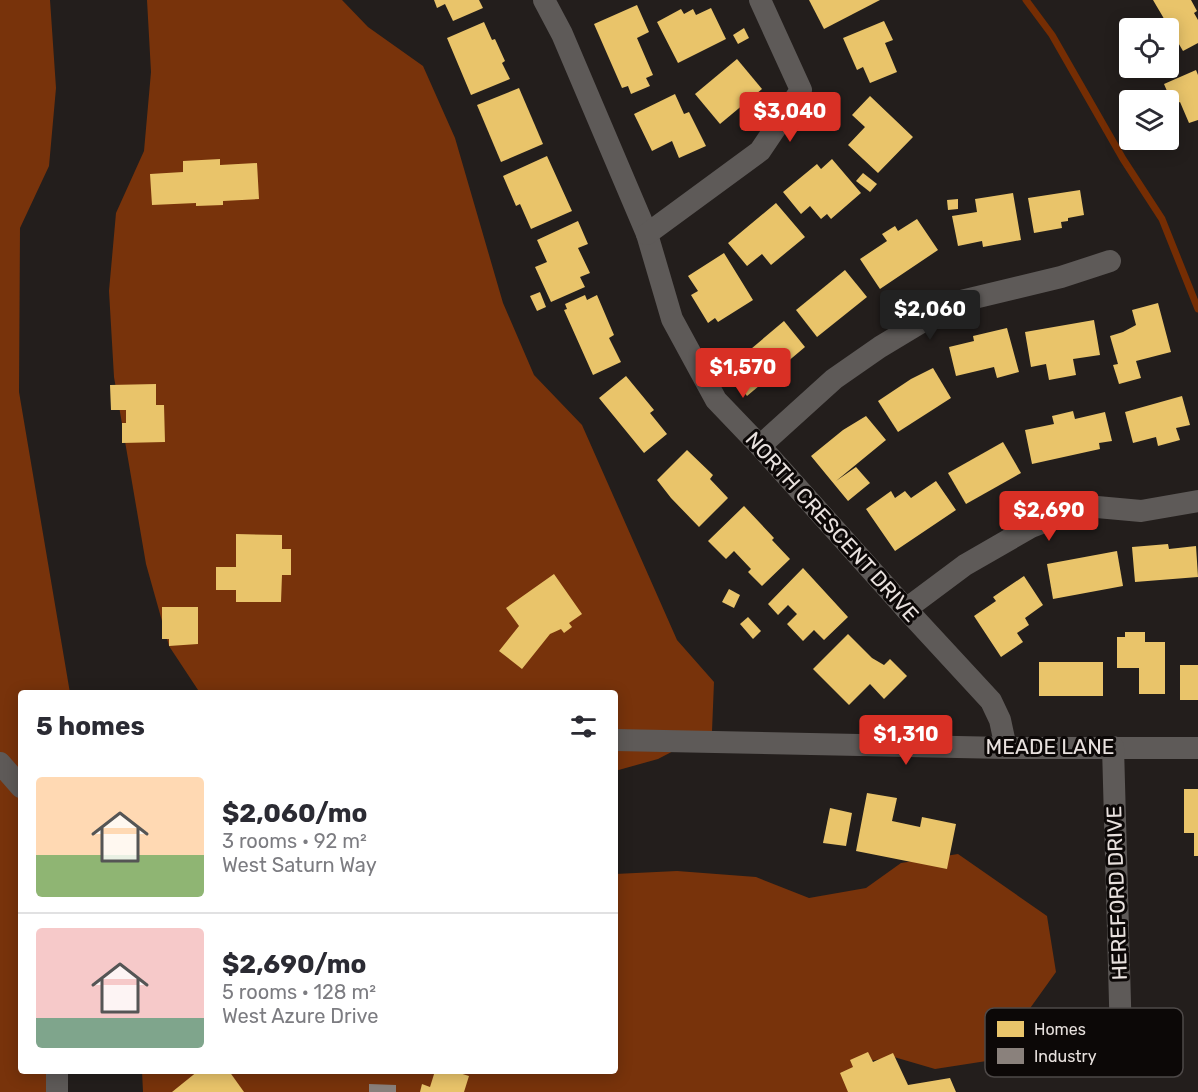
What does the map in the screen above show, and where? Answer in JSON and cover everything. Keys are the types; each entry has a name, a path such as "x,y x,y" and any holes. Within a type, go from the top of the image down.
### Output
{"street":[{"name":"NORTH CRESCENT DRIVE","path":"544,0 562,34 647,234 672,319 716,400 991,701 1000,720 1006,748"},
{"path":"647,234 760,151 801,90 760,0"},
{"path":"760,446 834,379 880,347 953,303 1061,276 1110,261"},
{"path":"906,609 965,565 1031,527 1075,510 1086,506 1141,511 1198,501"},
{"name":"MEADE LANE","path":"618,740 1006,748 1198,748"},
{"name":"HEREFORD DRIVE","path":"1113,747 1120,1008"},
{"path":"0,763 18,784"},
{"path":"57,1074 57,1092"}],"shaded area":[{"path":"0,0 50,0 56,88 49,166 20,228 19,392 69,690 18,690 18,1074 46,1074 47,1092 0,1092"},
{"path":"147,0 342,0 368,27 423,66 455,138 503,303 534,375 582,425 677,640 714,682 712,731 658,759 618,770 618,690 198,690 169,646 146,564 114,377 109,291 116,213 144,151 151,72"},
{"path":"958,854 1047,916 1056,972 1030,1008 985,1008 985,1061 935,1069 894,1057 857,1063 861,1092 143,1092 142,1074 618,1074 618,874 677,871 756,877 809,898 866,888 901,863"}],"building: Homes":[{"path":"434,0 479,0 483,8 453,21 445,4 437,8"},
{"path":"809,0 880,0 824,29"},
{"path":"1153,0 1191,0 1197,11 1194,13 1198,20 1198,43 1183,51 1179,44 1179,18 1164,18"},
{"path":"637,5 649,32 637,38 653,75 646,78 650,86 631,94 628,86 622,88 594,24"},
{"path":"711,8 726,39 678,63 657,22 681,9 684,14 693,9 696,15"},
{"path":"884,21 893,40 885,43 897,72 870,83 863,67 857,70 843,38"},
{"path":"484,22 492,40 495,39 505,61 502,63 510,79 471,95 447,38"},
{"path":"744,28 749,38 738,44 733,35"},
{"path":"737,59 762,89 720,124 695,94"},
{"path":"1196,70 1198,75 1198,120 1189,123 1179,102 1179,90 1167,90 1164,84"},
{"path":"519,88 543,144 501,162 477,105"},
{"path":"675,94 684,114 689,112 706,146 679,158 672,141 652,151 634,114"},
{"path":"870,96 913,137 878,173 848,145 865,127 852,115"},
{"path":"547,156 572,211 531,229 520,204 516,206 503,176"},
{"path":"220,159 220,165 257,163 259,199 223,201 223,205 196,206 196,203 152,205 150,174 183,172 183,161"},
{"path":"832,159 861,193 831,219 827,214 821,219 810,206 801,214 783,192 817,164 821,169"},
{"path":"863,173 877,184 870,192 856,181"},
{"path":"1080,190 1084,215 1061,222 1062,228 1034,233 1028,198"},
{"path":"1013,193 1021,240 983,247 982,241 958,246 952,216 977,212 975,199"},
{"path":"958,199 958,209 948,210 947,200"},
{"path":"776,203 805,237 771,265 762,254 747,266 728,243"},
{"path":"917,219 938,250 880,289 860,259 887,241 882,234 895,226 898,231"},
{"path":"578,221 588,244 578,248 590,273 580,277 585,287 551,302 535,267 547,262 537,240"},
{"path":"724,253 753,300 718,322 715,318 708,323 691,295 698,291 688,276"},
{"path":"845,270 867,297 817,337 796,310"},
{"path":"540,292 546,307 537,311 530,296"},
{"path":"585,295 587,300 597,295 614,335 609,338 621,362 593,375 564,310 567,309 565,304"},
{"path":"1158,303 1171,352 1136,361 1141,378 1119,384 1113,365 1118,364 1110,336 1136,325 1132,310"},
{"path":"1094,320 1100,355 1073,359 1076,375 1049,380 1046,364 1031,367 1025,332"},
{"path":"784,321 805,347 747,396 726,370"},
{"path":"1007,328 1019,372 997,378 994,367 956,376 949,347 974,341 973,336"},
{"path":"933,368 951,398 898,432 878,401 911,379"},
{"path":"626,376 654,410 650,413 667,434 644,453 599,398"},
{"path":"156,384 156,405 164,405 165,442 122,443 122,423 126,423 126,410 111,410 110,385"},
{"path":"1182,396 1190,425 1176,428 1180,440 1158,446 1156,437 1133,443 1125,412"},
{"path":"1073,411 1075,419 1105,412 1112,441 1099,443 1100,449 1032,464 1025,430 1054,424 1052,416"},
{"path":"866,416 886,440 836,481 856,467 870,483 848,501 811,456 843,430"},
{"path":"1003,442 1021,473 966,504 948,473"},
{"path":"687,450 713,475 710,479 728,498 699,527 657,480"},
{"path":"936,481 956,510 895,551 866,509 891,491 895,498 905,491 911,498"},
{"path":"744,506 790,559 762,586 748,572 751,569 734,551 726,559 708,541"},
{"path":"236,534 282,535 282,549 291,549 291,575 282,575 281,602 236,602 236,590 216,590 216,567 236,567"},
{"path":"1168,544 1169,549 1196,546 1198,577 1135,582 1132,547"},
{"path":"1117,551 1123,586 1053,599 1047,564"},
{"path":"803,568 848,617 824,640 814,630 803,641 787,624 797,614 788,605 778,615 768,604"},
{"path":"554,574 582,614 569,623 572,627 564,633 561,629 550,634 522,669 499,651 519,626 506,608"},
{"path":"1024,576 1043,605 1025,618 1029,625 1017,633 1023,642 1001,657 974,616 996,601 993,597"},
{"path":"729,589 740,595 734,608 722,602"},
{"path":"162,607 198,607 198,644 169,646 169,639 162,639"},
{"path":"748,617 761,631 753,639 740,624"},
{"path":"1125,632 1145,632 1145,642 1165,642 1165,694 1139,694 1139,668 1117,668 1117,637 1125,637"},
{"path":"848,634 872,658 884,665 890,659 907,676 884,699 870,684 849,705 813,669"},
{"path":"1039,662 1103,662 1103,696 1039,696"},
{"path":"1180,665 1198,665 1198,700 1180,700"},
{"path":"1184,789 1198,789 1198,856 1194,856 1194,833 1184,833"},
{"path":"867,793 897,798 892,821 920,827 922,817 956,824 947,869 856,851"},
{"path":"830,808 852,813 846,846 823,843"},
{"path":"868,1052 873,1062 893,1053 908,1085 950,1078 956,1092 848,1092 840,1073 853,1067 850,1060"},
{"path":"194,1074 231,1074 244,1092 172,1092"},
{"path":"434,1074 469,1076 464,1092 420,1092 422,1084 430,1087"}],"building: Industry":[{"path":"369,1084 396,1085 396,1092 369,1092"}],"waterway":[{"path":"1026,0 1052,35 1123,159 1162,219 1198,309"}]}
